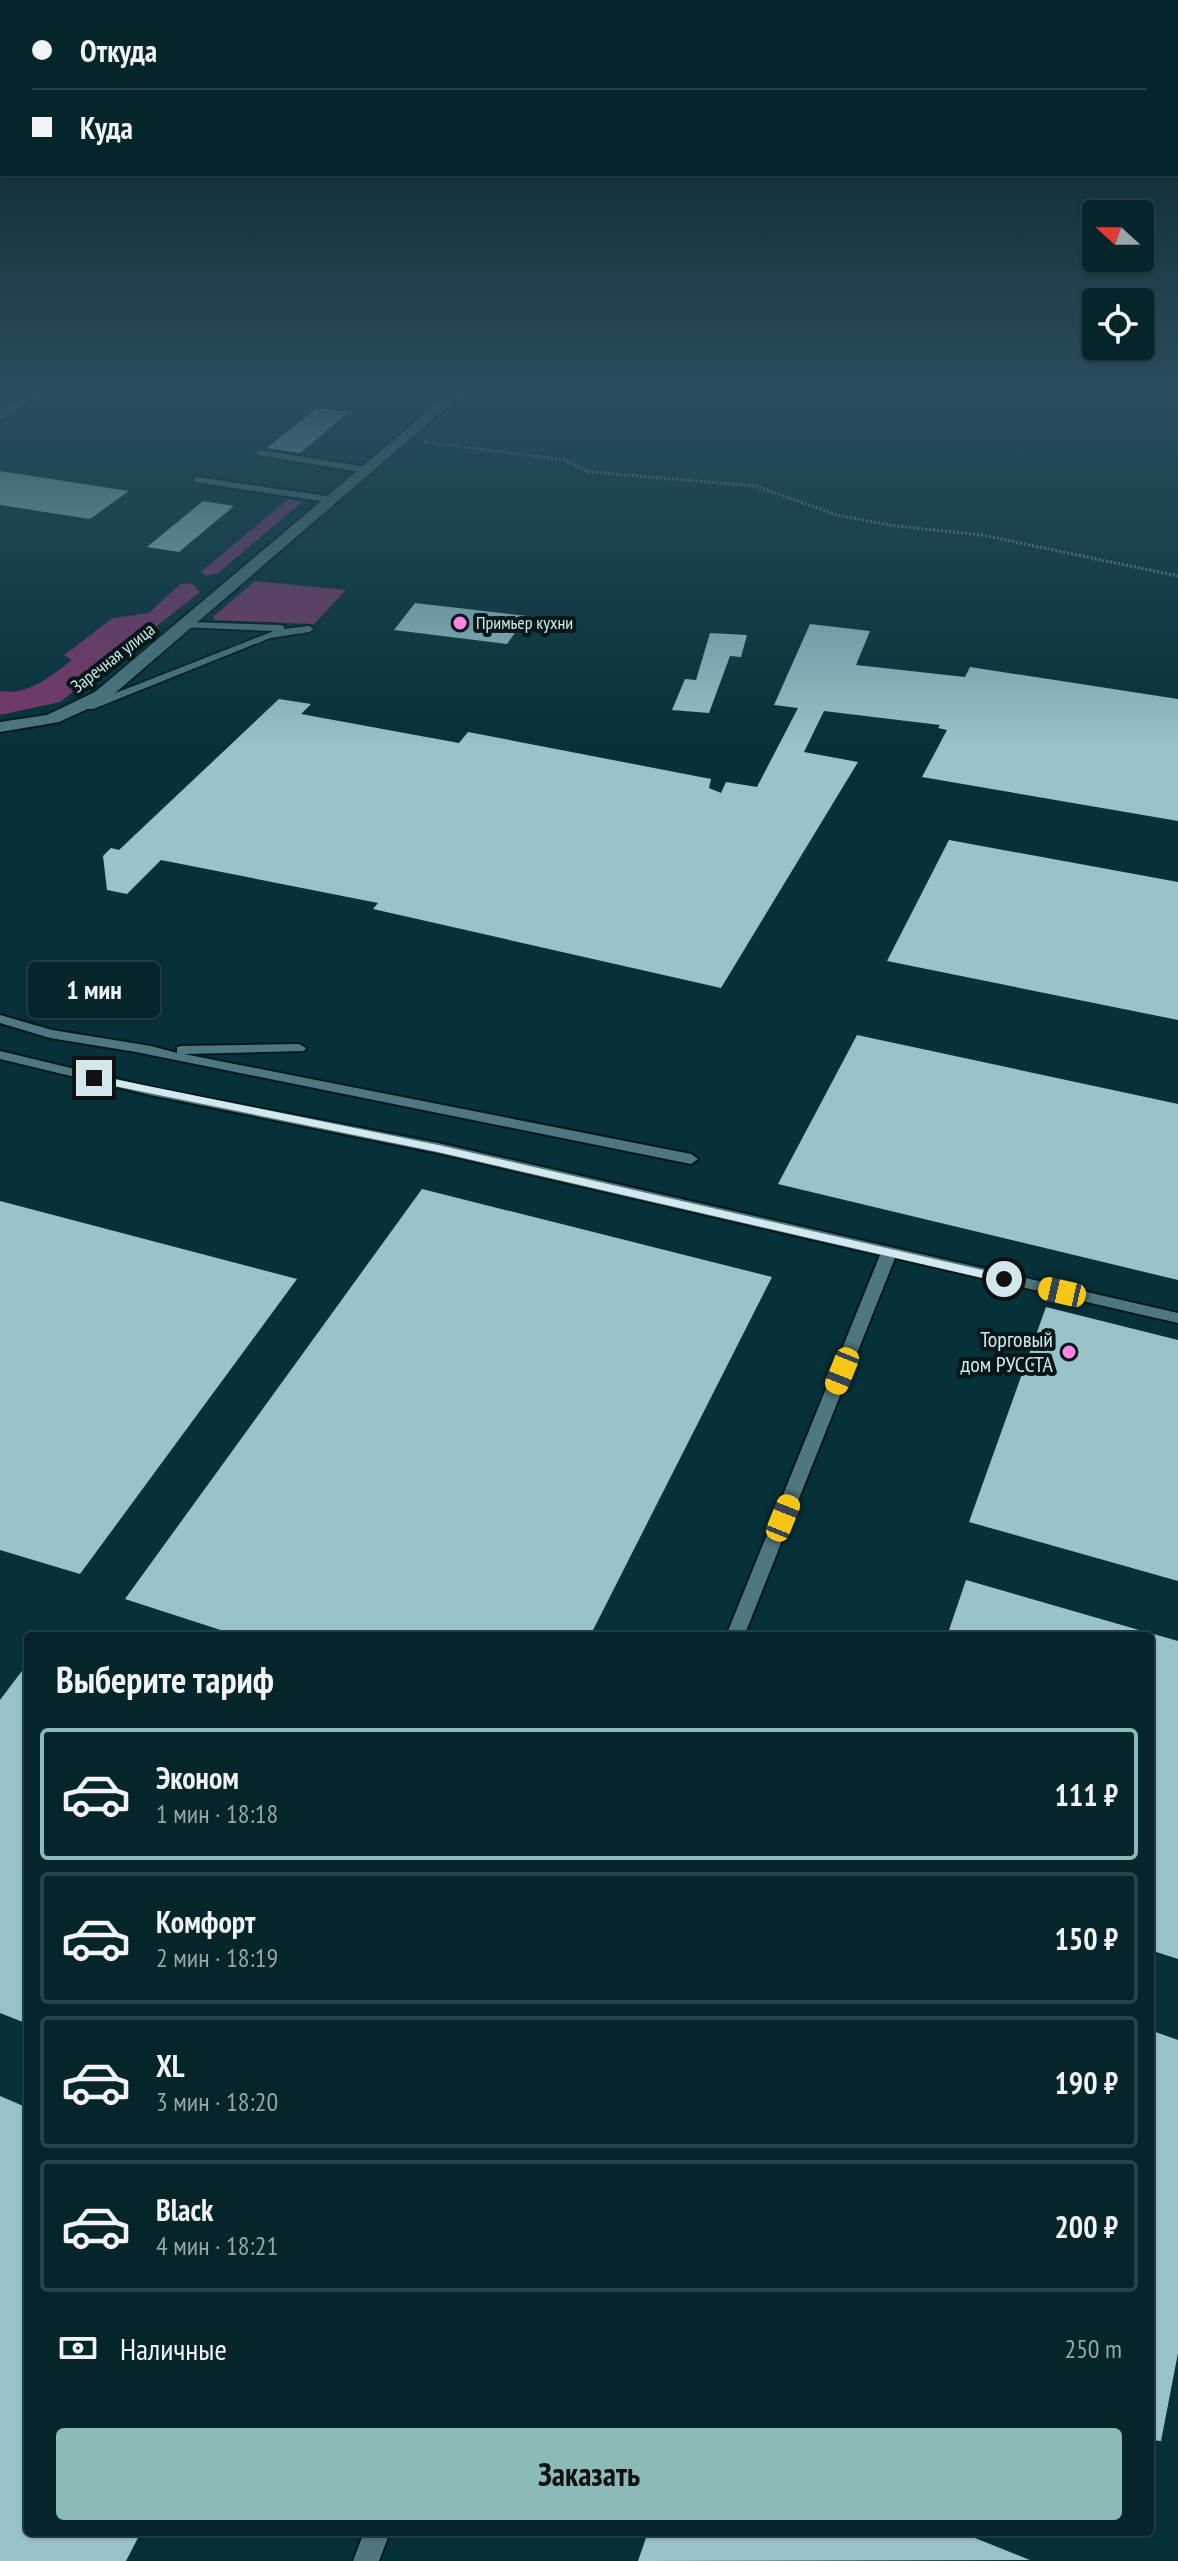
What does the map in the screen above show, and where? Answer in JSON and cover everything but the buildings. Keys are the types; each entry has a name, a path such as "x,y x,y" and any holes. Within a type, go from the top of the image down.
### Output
{"street":[{"name":"Заречная улица","path":"0,728 46,722 75,713 101,696 323,509"}],"lane":[{"path":"75,713 268,635 309,629 186,625"},
{"path":"0,1019 50,1034 691,1159"},
{"path":"142,1050 299,1048"},
{"path":"0,1055 150,1091 438,1148 1178,1318"},
{"path":"737,1632 889,1253"},
{"path":"366,2561 375,2536"}],"path":[{"path":"822,509 837,515 895,526 982,535 1178,576"}],"shaded area":[{"path":"277,509 294,509 218,573 206,576 201,572"},
{"path":"255,581 346,590 314,624 214,620 214,616"},
{"path":"192,583 200,592 60,702 0,715 0,691 20,691 39,683 72,660 64,655 113,618 149,613 180,584"}],"place":[{"name":"Примьер кухни","path":"460,623"},
{"name":"Торговый дом РУССТА","path":"1069,1352"}],"route":[{"path":"94,1078 438,1148 1004,1279"}]}
